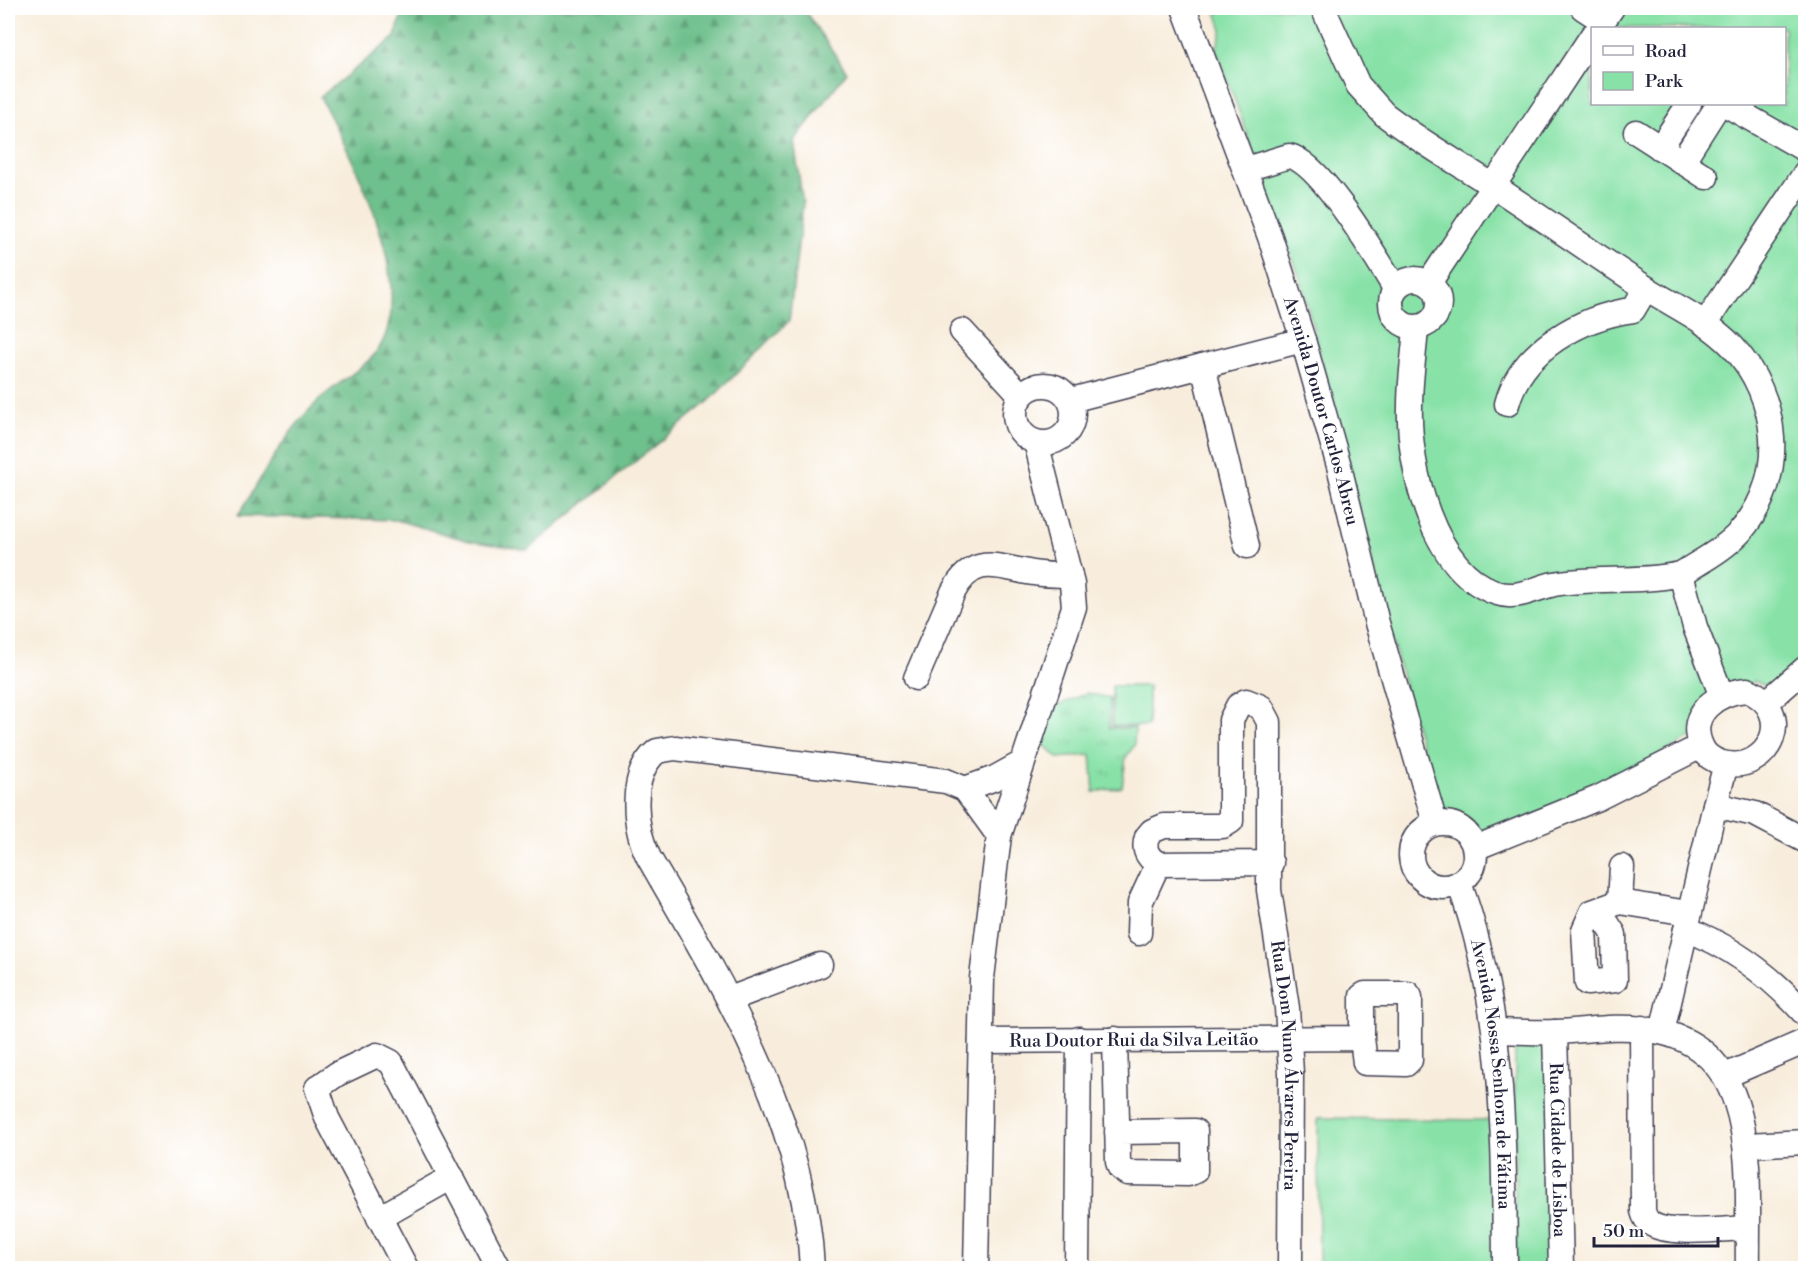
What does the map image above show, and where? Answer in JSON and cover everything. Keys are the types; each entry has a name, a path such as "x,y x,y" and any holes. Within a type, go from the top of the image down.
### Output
{"street":[{"name":"Avenida Doutor Carlos Abreu","path":"1184,8 1246,169 1303,340 1339,466 1377,623 1435,823"},
{"path":"1323,8 1354,77 1377,108 1397,124 1646,288 1705,324 1734,348 1749,368 1766,404 1772,424 1772,461 1762,495 1740,531 1721,549 1681,574 1654,579 1572,581 1514,595 1498,594 1473,581 1461,571 1442,543 1430,516 1414,459 1410,406 1416,329"},
{"path":"1429,283 1591,36"},
{"path":"1660,148 1688,105"},
{"path":"1682,162 1718,105"},
{"path":"1727,105 1806,150"},
{"path":"1636,132 1706,177"},
{"path":"1246,169 1289,156 1306,163 1325,184 1395,288"},
{"path":"1705,324 1806,172"},
{"path":"1412,278 1422,279 1429,283 1438,295 1439,305 1428,324 1416,329 1401,324 1390,306 1395,288 1412,278"},
{"path":"1507,404 1515,382 1546,347 1588,321 1633,310 1646,288"},
{"path":"962,331 1021,395"},
{"path":"1071,400 1303,340"},
{"path":"1203,366 1247,546"},
{"path":"1047,384 1065,392 1071,400 1074,410 1070,429 1055,441 1036,442 1027,438 1016,423 1015,413 1021,395 1029,389 1047,384"},
{"path":"976,1269 986,928 999,836 1073,614 1070,575 1036,442"},
{"path":"916,678 952,592 958,582 972,570 986,564 1033,573 1070,575"},
{"path":"1681,574 1695,627 1721,694"},
{"path":"1767,702 1806,668"},
{"path":"1747,690 1767,702 1773,716 1774,731 1768,748 1755,759 1741,765 1716,761 1706,754 1697,734 1701,717 1709,703 1721,694 1747,690"},
{"name":"Rua Dom Nuno Álvares Pereira","path":"1158,864 1146,853 1145,845 1147,837 1156,828 1223,826 1229,824 1233,819 1231,720 1241,703 1251,702 1265,711 1269,722 1271,863 1269,890 1287,1008 1291,1073 1290,1269"},
{"path":"1475,848 1598,798 1701,746"},
{"path":"812,1269 809,1227 795,1162 768,1088 730,999 649,858 638,834 637,793 644,772 653,754 662,749 675,748 946,781 965,789 999,836"},
{"path":"965,789 995,778 1022,763"},
{"path":"1726,764 1687,921 1652,1030 1643,1211 1645,1218 1655,1226 1674,1229 1747,1228"},
{"path":"1714,805 1755,814 1806,841"},
{"path":"1435,823 1448,823 1460,827 1469,836 1475,848 1470,872 1459,883 1443,888 1431,885 1416,874 1411,863 1410,850 1415,838 1423,829 1435,823"},
{"path":"1139,933 1140,903 1158,864 1271,863"},
{"path":"1622,867 1611,906 1687,921 1754,966 1779,987 1806,1015"},
{"name":"Avenida Nossa Senhora de Fátima","path":"1459,883 1471,916 1496,1031 1504,1140 1505,1269"},
{"path":"730,999 820,965"},
{"path":"1496,1031 1652,1030 1680,1038 1717,1065 1733,1091 1746,1145 1748,1269"},
{"name":"Rua Cidade de Lisboa","path":"1555,1032 1561,1269"},
{"name":"Rua Doutor Rui da Silva Leitão","path":"981,1041 1288,1036 1362,1038"},
{"path":"1115,1039 1117,1132"},
{"path":"1077,1269 1079,1040"},
{"path":"1725,1076 1806,1041"},
{"path":"406,1269 327,1118 317,1088 338,1074 377,1056 391,1062 499,1269"},
{"path":"1746,1145 1806,1142"},
{"path":"379,1218 452,1177"}],"green space":[{"path":"404,8 803,8 847,72 794,141 803,204 789,321 708,402 527,550 469,541 396,520 238,516 295,426 325,394 373,356 378,350 389,323 391,291 387,257 377,221 348,152 320,97 395,37"},
{"path":"1215,8 1805,8 1806,662 1774,690 1754,681 1692,737 1600,789 1487,834 1450,820 1440,807 1408,701 1302,284 1216,49 1222,30"},
{"path":"1112,686 1148,686 1148,726 1112,726"},
{"path":"1087,693 1110,698 1109,728 1135,728 1134,746 1126,757 1122,787 1094,792 1091,755 1058,758 1043,744 1052,708"},
{"path":"1551,1045 1555,1268 1515,1268 1515,1049"},
{"path":"1318,1118 1489,1120 1504,1268 1319,1268"}]}
